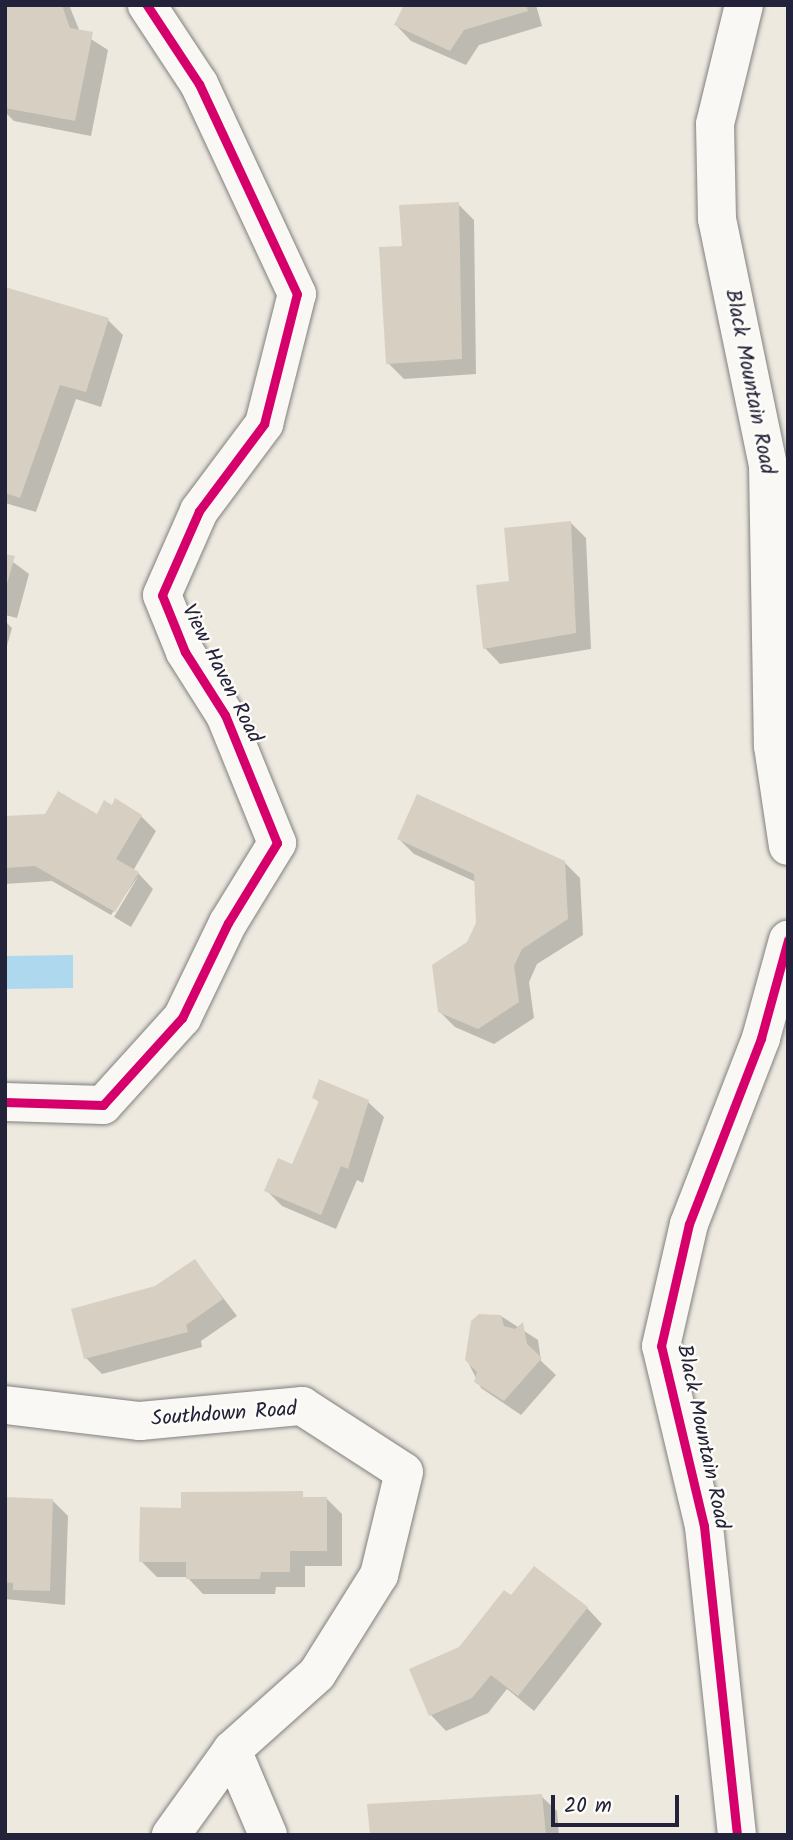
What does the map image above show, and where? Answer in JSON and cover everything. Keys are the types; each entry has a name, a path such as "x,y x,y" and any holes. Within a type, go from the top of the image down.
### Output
{"street":[{"name":"View Haven Road","path":"5,1102 103,1105 182,1018 228,923 277,844 225,715 185,652 162,595 199,511 264,424 297,294 199,84 147,5"},
{"name":"Black Mountain Road","path":"744,5 715,124 717,219 768,465 773,746 788,846"},
{"name":"Black Mountain Road","path":"737,1835 704,1526 661,1346 689,1224 761,1038 788,940"},
{"name":"Southdown Road","path":"5,1405 140,1421 302,1406 404,1472 379,1576 317,1674 232,1750 171,1835"},
{"path":"232,1750 268,1835"}],"water":[{"path":"73,955 73,988 5,989 5,956"}],"building":[{"path":"5,5 62,5 70,28 93,32 75,121 5,108"},
{"path":"404,5 526,5 528,11 464,30 450,51 394,25"},
{"path":"459,202 462,359 386,364 379,247 402,246 399,205"},
{"path":"5,287 109,318 86,392 60,385 20,498 5,493"},
{"path":"571,521 576,633 483,649 476,585 509,581 504,528"},
{"path":"5,554 15,556 6,587 5,586"},
{"path":"58,791 97,814 104,800 112,805 115,798 142,815 116,859 139,872 115,912 35,866 5,868 5,816 45,814"},
{"path":"417,794 565,861 568,919 522,949 514,966 519,1002 478,1029 438,1012 432,965 467,942 476,923 474,874 397,839"},
{"path":"319,1079 369,1100 348,1169 341,1166 321,1215 264,1191 278,1158 292,1164 319,1101 312,1098"},
{"path":"195,1259 223,1299 186,1325 188,1332 84,1359 71,1309 155,1286"},
{"path":"479,1314 501,1315 504,1326 515,1329 523,1322 527,1344 542,1358 504,1401 474,1382 477,1372 465,1360 471,1321"},
{"path":"303,1491 303,1497 327,1497 327,1551 290,1551 290,1572 261,1572 260,1579 186,1579 186,1562 139,1562 140,1507 181,1508 181,1492"},
{"path":"5,1497 53,1499 50,1591 13,1590 13,1583 5,1582"},
{"path":"534,1566 588,1607 518,1696 491,1675 472,1698 429,1716 409,1669 459,1647 504,1590 511,1595"},
{"path":"542,1794 546,1835 370,1835 367,1804"}],"cycle path":[{"path":"5,1102 103,1105 182,1018 228,923 277,843 225,715 185,652 162,595 199,511 264,424 297,294 199,84 147,5"},
{"path":"737,1835 704,1526 661,1346 689,1224 761,1038 788,940"}]}
